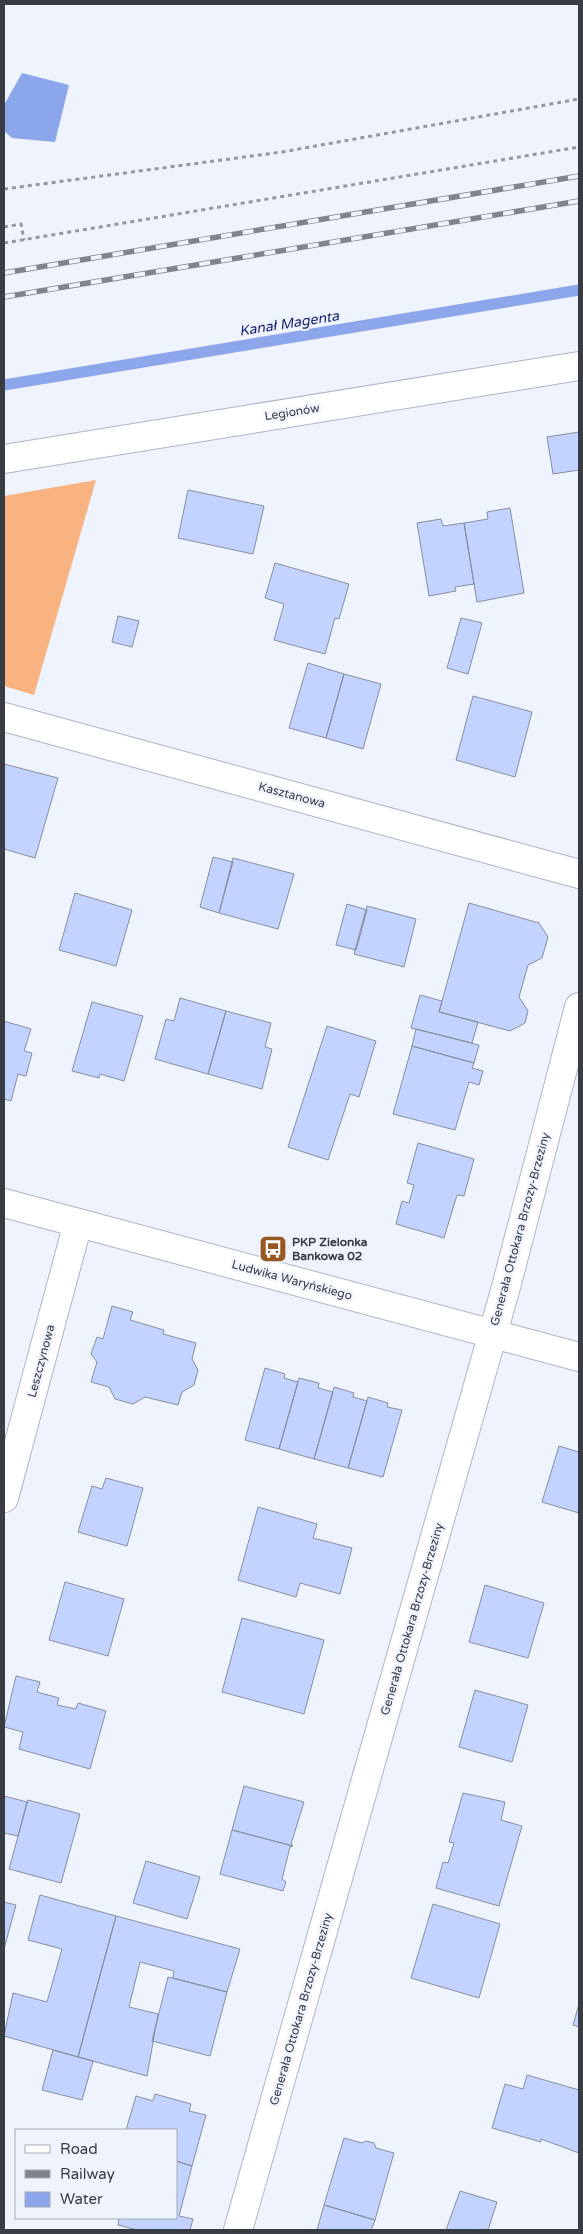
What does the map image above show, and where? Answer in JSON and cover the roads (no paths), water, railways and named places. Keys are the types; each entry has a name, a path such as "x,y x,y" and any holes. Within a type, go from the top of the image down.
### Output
{"street":[{"name":"Legionów","path":"4,459 579,366"},
{"name":"Kasztanowa","path":"4,717 579,874"},
{"name":"Generała Ottokara Brzozy-Brzeziny","path":"238,2230 492,1334 579,1007"},
{"name":"Ludwika Waryńskiego","path":"4,1203 579,1357"},
{"name":"Leszczynowa","path":"4,1498 78,1223"}],"water":[{"path":"22,73 69,85 55,142 12,138 4,131 4,105"}],"waterway":[{"name":"Kanał Magenta","path":"4,385 579,290"}],"railway":[{"path":"4,273 579,176"},
{"path":"4,297 579,201"}],"place":[{"name":"PKP Zielonka Bankowa 02","path":"273,1249"}]}
